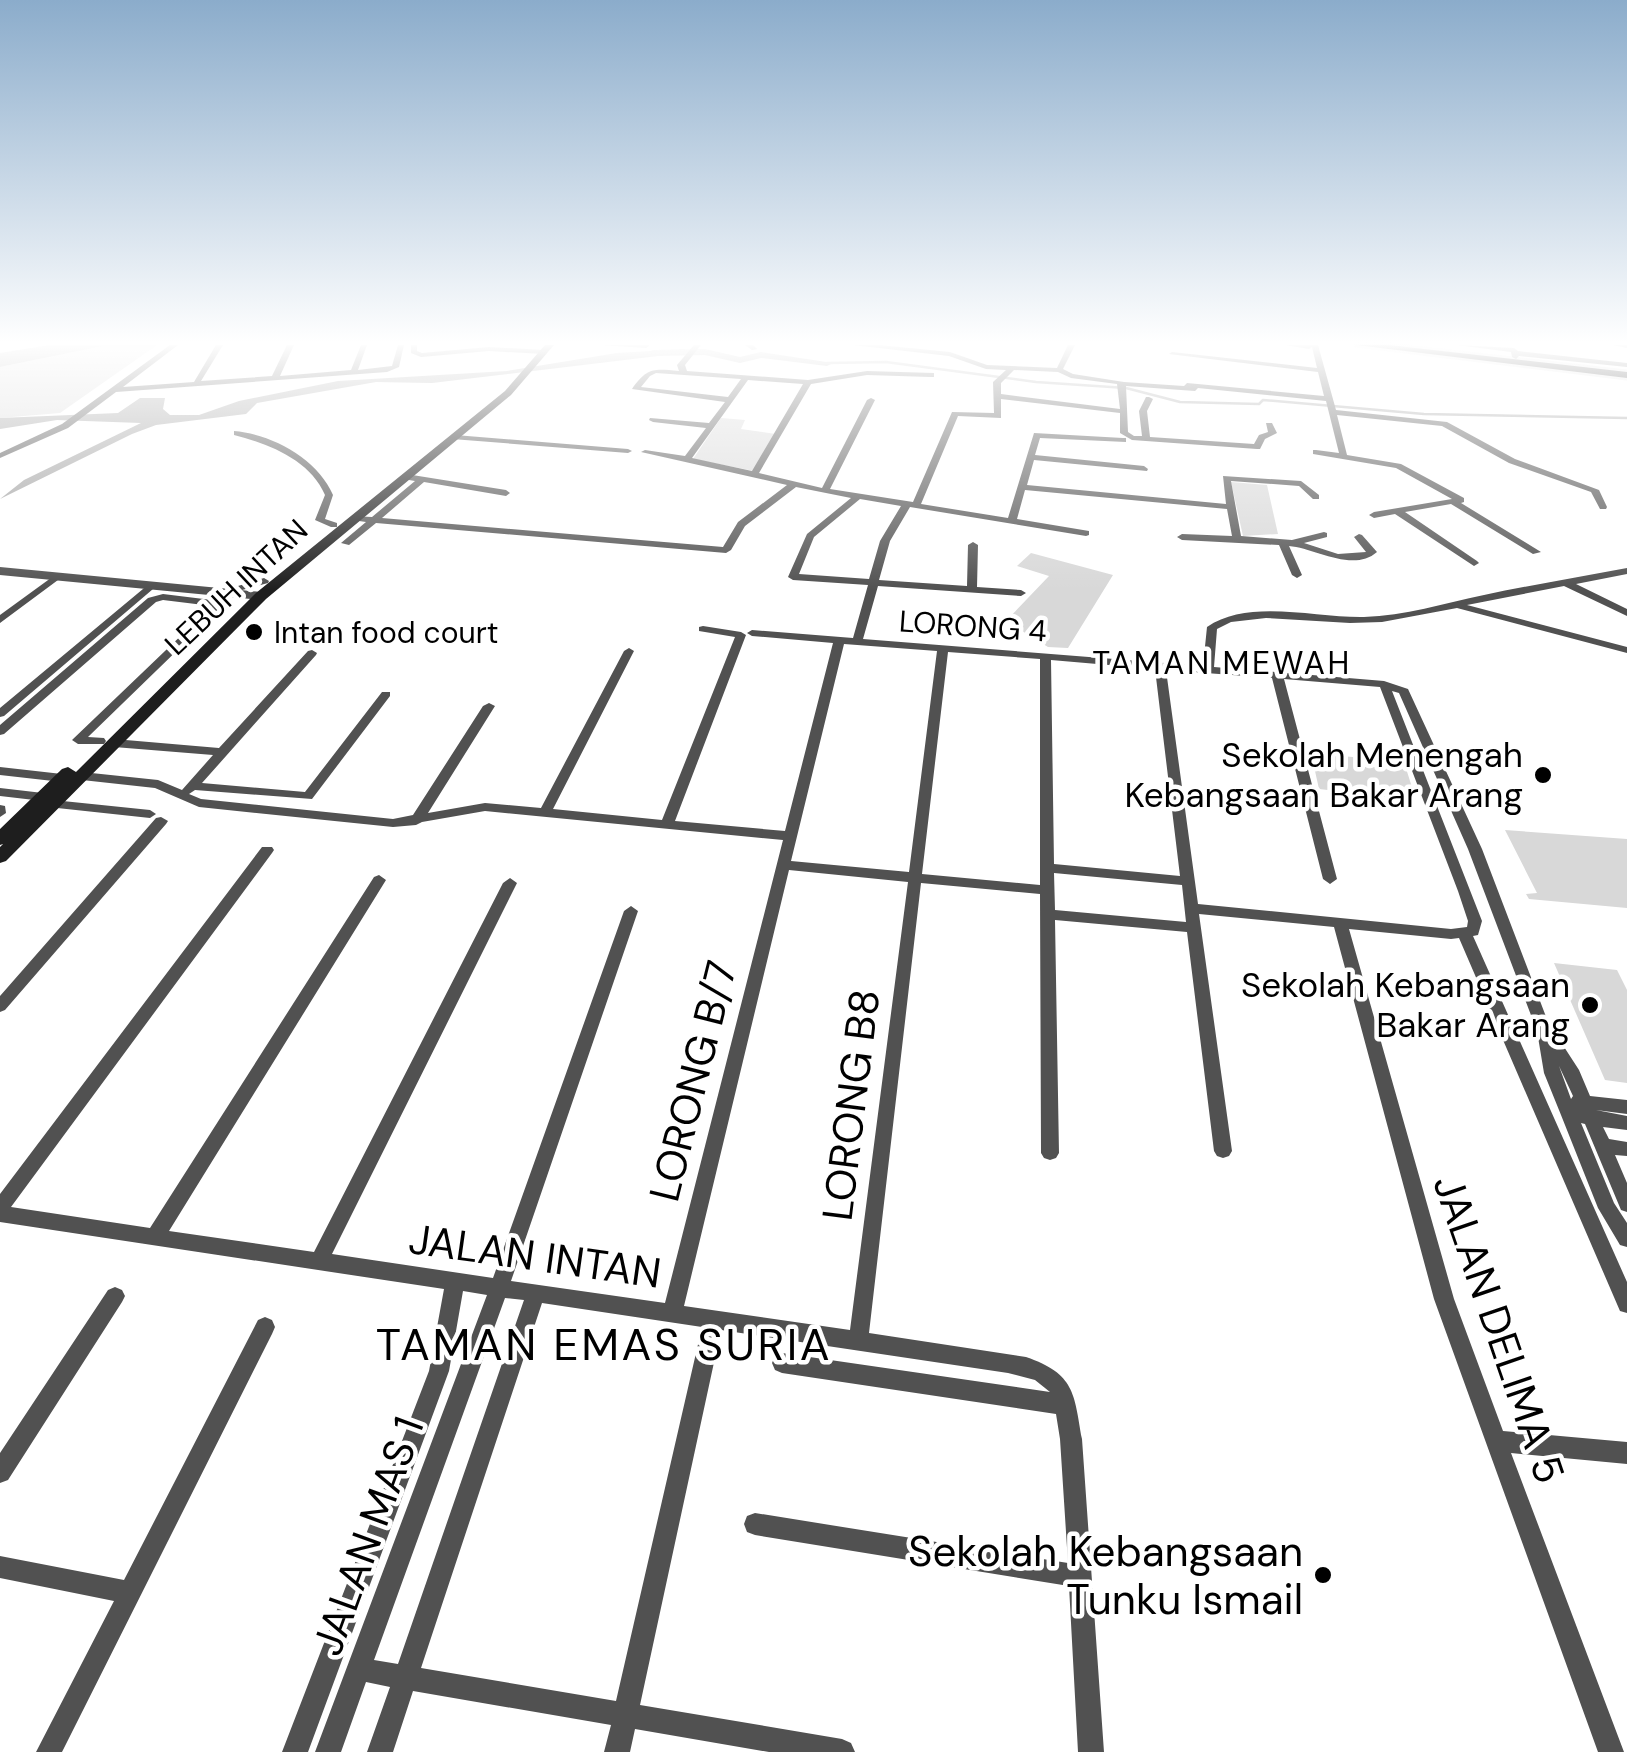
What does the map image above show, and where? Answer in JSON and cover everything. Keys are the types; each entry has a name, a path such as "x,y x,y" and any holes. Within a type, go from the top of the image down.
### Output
{"main road":[{"name":"LEBUH INTAN","path":"0,857 48,801 62,778 107,742 218,637 258,591 456,427"},
{"name":"LEBUH INTAN","path":"0,838 82,776 183,648 468,427"},
{"path":"183,648 218,637"}],"street":[{"path":"0,456 60,427"},
{"path":"687,459 710,427"},
{"path":"755,473 782,427"},
{"path":"825,491 858,427"},
{"path":"752,633 857,642 886,541 912,505 946,427"},
{"path":"1123,427 1124,433 1146,440 1257,447 1262,437 1273,433 1270,427"},
{"path":"1145,427 1146,440"},
{"path":"1335,427 1342,454"},
{"path":"1449,427 1512,461 1595,490 1602,507"},
{"path":"237,434 262,441 318,475 329,495 320,520 334,525"},
{"path":"1012,521 1040,434 1123,440"},
{"path":"456,437 628,451"},
{"path":"1316,452 1410,470 1461,500 1374,515"},
{"path":"637,466 647,453 825,491 1086,532"},
{"path":"1031,457 1144,468"},
{"path":"406,477 506,493"},
{"path":"1237,539 1226,478 1301,484 1316,497"},
{"path":"346,543 423,479"},
{"path":"355,518 726,550 741,524 794,484"},
{"path":"1023,486 1230,507"},
{"path":"858,496 810,536 792,576 1021,593"},
{"path":"1455,502 1536,552"},
{"path":"1396,512 1474,563"},
{"path":"1182,537 1296,543 1324,535"},
{"path":"1296,543 1337,557 1369,556 1372,552 1359,536"},
{"path":"1283,543 1297,576"},
{"path":"972,590 973,545"},
{"path":"1208,669 1212,627 1223,622 1275,614 1372,620 1462,607 1482,598 1627,571"},
{"path":"0,572 148,587 258,591"},
{"path":"0,620 55,578"},
{"path":"1567,583 1627,614"},
{"path":"0,714 148,587"},
{"path":"220,592 258,591"},
{"path":"220,592 234,608"},
{"path":"0,730 157,597 220,604 183,648"},
{"path":"1462,607 1627,650"},
{"path":"668,824 740,635 703,629"},
{"path":"87,640 103,641"},
{"name":"LORONG B/7","path":"672,1314 839,641"},
{"name":"LORONG 4","path":"857,642 1384,684"},
{"name":"LORONG B8","path":"858,1340 943,649"},
{"path":"545,812 629,651"},
{"path":"180,796 194,786 312,653"},
{"path":"1045,657 1050,1153"},
{"path":"1160,666 1223,1151"},
{"path":"1277,675 1330,878"},
{"path":"1384,684 1471,930 1627,1304"},
{"path":"1384,684 1410,696 1476,849 1545,1031 1566,1107 1607,1208 1627,1240"},
{"path":"194,786 297,796 314,791 386,694"},
{"path":"416,821 489,706"},
{"path":"107,742 224,752"},
{"path":"0,771 62,778"},
{"path":"82,776 158,784 210,805 416,821 470,808 545,812 790,836"},
{"path":"0,792 155,818 0,1006"},
{"path":"0,1211 267,850"},
{"path":"782,865 1046,890"},
{"path":"1046,868 1188,881"},
{"path":"154,1238 379,880"},
{"path":"319,1262 510,884"},
{"path":"1192,908 1340,923 1471,930"},
{"name":"JALAN MAS 1","path":"328,1752 499,1290 631,912"},
{"path":"1046,914 1194,928"},
{"name":"JALAN DELIMA 5","path":"1340,923 1426,1244 1611,1752"},
{"path":"1545,1031 1587,1110 1627,1204"},
{"path":"1566,1107 1624,1117 1627,1140"},
{"path":"1602,1146 1627,1150"},
{"name":"JALAN INTAN","path":"0,1211 499,1290 1008,1362 1058,1380 1066,1405"},
{"path":"295,1752 439,1371 455,1283"},
{"path":"380,1752 535,1294"},
{"path":"0,1472 114,1296"},
{"path":"617,1752 712,1320"},
{"path":"49,1752 265,1327"},
{"path":"782,1363 1066,1405 1092,1752"},
{"path":"1496,1440 1627,1453"},
{"path":"756,1524 1080,1576"},
{"path":"0,1567 128,1592"},
{"path":"358,1669 842,1752"}],"shaded area":[{"path":"133,427 151,427 0,499 24,480"},
{"path":"715,427 742,427 776,434 754,471 693,459"},
{"path":"1231,482 1267,485 1278,534 1243,536"},
{"path":"1031,553 1113,575 1068,648 1048,647 1006,621 1049,576 1017,566"},
{"path":"1311,753 1404,762 1416,800 1319,789"},
{"path":"1505,830 1627,839 1627,908 1529,899 1526,894 1537,893"},
{"path":"1554,963 1617,970 1627,990 1627,1083 1605,1080"}],"place":[{"name":"Intan food court","path":"254,632"},
{"name":"Sekolah Menengah Kebangsaan Bakar Arang","path":"1543,775"},
{"name":"Sekolah Kebangsaan Bakar Arang","path":"1590,1005"},
{"name":"Sekolah Kebangsaan Tunku Ismail","path":"1323,1575"}],"district":[{"name":"TAMAN MEWAH","path":"1222,663"},
{"name":"TAMAN EMAS SURIA","path":"604,1344"}]}
